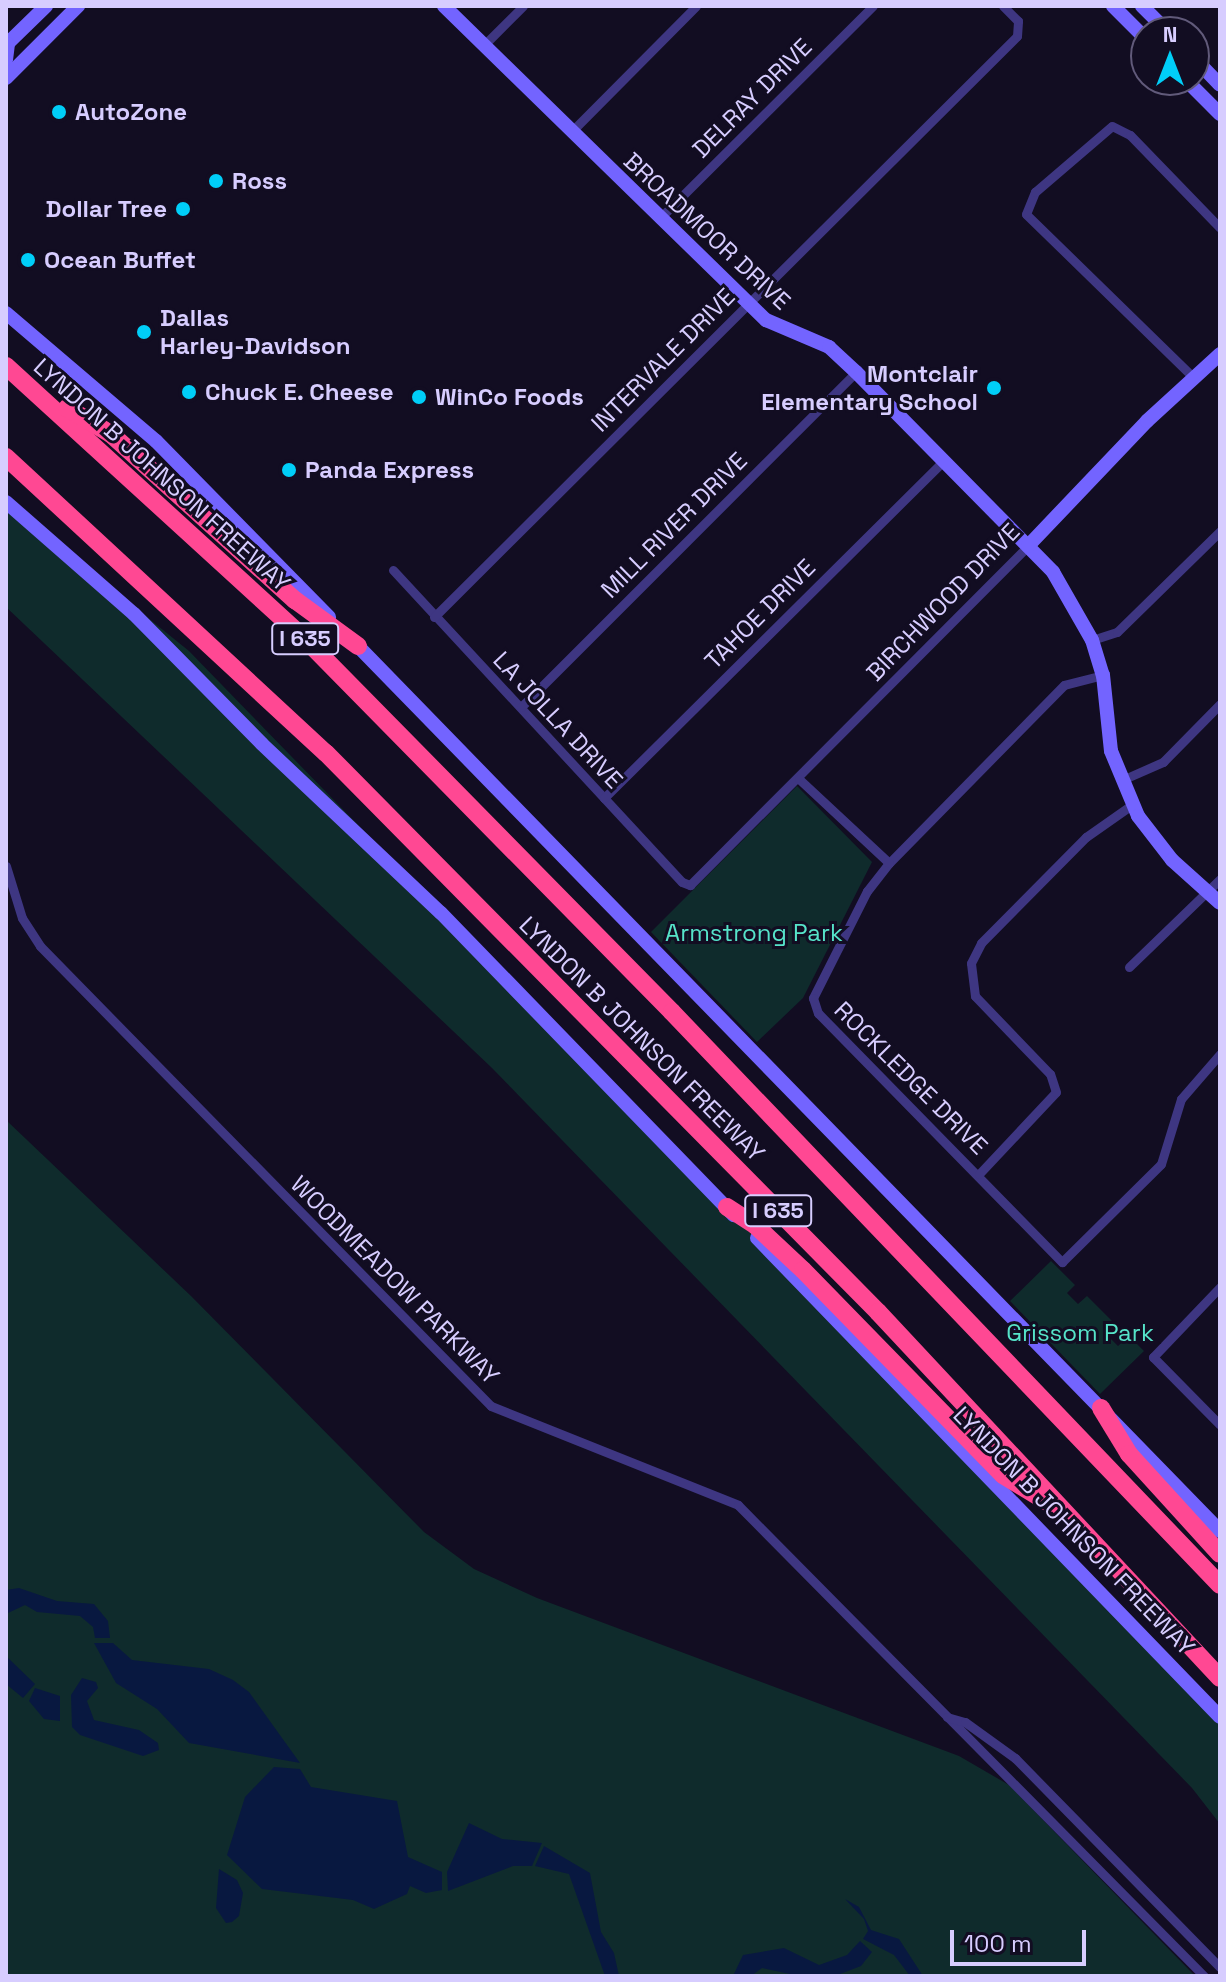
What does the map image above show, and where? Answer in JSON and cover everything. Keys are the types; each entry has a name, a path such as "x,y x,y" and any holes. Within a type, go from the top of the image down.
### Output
{"highway":[{"name":"LYNDON B JOHNSON FREEWAY","path":"6,366 34,388 305,639 672,1012 1220,1585"},
{"path":"34,388 111,434 295,600 358,646"},
{"name":"LYNDON B JOHNSON FREEWAY","path":"6,457 326,753 878,1312 1220,1678"},
{"path":"727,1207 756,1226 803,1270 1003,1475 1068,1515"},
{"path":"1101,1408 1129,1454 1220,1554"}],"main road":[{"path":"6,60 7,44 46,6"},
{"path":"6,78 78,6"},
{"name":"BROADMOOR DRIVE","path":"444,6 748,304 777,328 829,347 856,372 1028,546 1068,592 1092,640 1103,675 1111,751 1133,804 1161,847 1220,903"},
{"path":"1113,6 1130,23"},
{"path":"1202,96 1220,114"},
{"name":"LYNDON B JOHNSON FREEWAY","path":"6,313 156,441 1220,1531"},
{"name":"BIRCHWOOD DRIVE","path":"1028,546 1147,421 1220,354"},
{"name":"LYNDON B JOHNSON FREEWAY","path":"6,502 134,614 262,744 441,913 1220,1717"}],"street":[{"path":"484,45 523,6"},
{"path":"571,132 696,6"},
{"name":"DELRAY DRIVE","path":"659,219 873,6"},
{"name":"INTERVALE DRIVE","path":"434,617 1020,28 1003,6"},
{"path":"1195,379 1031,221 1028,202 1066,162 1112,126 1130,135 1220,228"},
{"name":"MILL RIVER DRIVE","path":"521,707 856,372"},
{"name":"TAHOE DRIVE","path":"604,798 944,460"},
{"path":"1092,640 1117,632 1220,531"},
{"name":"BIRCHWOOD DRIVE","path":"699,881 1028,546"},
{"name":"LA JOLLA DRIVE","path":"393,570 682,882 699,881"},
{"name":"ROCKLEDGE DRIVE","path":"1103,675 1064,685 889,863 867,891 813,998 818,1013 1062,1262 1161,1164 1181,1099 1220,1054"},
{"path":"1122,780 1163,762 1220,704"},
{"path":"799,779 889,863"},
{"path":"979,1174 1056,1092 1050,1074 975,996 971,963 981,943 1086,837 1133,804"},
{"name":"WOODMEADOW PARKWAY","path":"6,866 22,918 40,946 491,1406 738,1505 1204,1976"},
{"path":"1129,967 1220,879"},
{"path":"1220,1287 1153,1357 1220,1425"},
{"name":"WOODMEADOW PARKWAY","path":"947,1717 965,1722 1015,1758 1220,1967"}],"green space":[{"path":"6,503 189,651 1220,1712 1220,1824 1192,1788 492,1068 6,607"},
{"name":"Armstrong Park","path":"797,786 872,862 803,998 757,1042 651,932"},
{"path":"6,1120 191,1296 424,1532 474,1569 537,1598 959,1756 1009,1785 1195,1976 6,1976"},
{"name":"Grissom Park","path":"1051,1261 1075,1285 1067,1293 1078,1304 1087,1296 1117,1326 1107,1335 1118,1346 1129,1336 1144,1351 1100,1394 1010,1301"}],"water":[{"path":"19,1588 57,1601 94,1604 108,1621 110,1638 95,1638 93,1627 80,1616 37,1612 25,1605 6,1614 6,1590"},
{"path":"94,1643 113,1643 132,1660 209,1669 233,1680 249,1692 300,1763 189,1743 157,1709 116,1683"},
{"path":"6,1656 35,1684 23,1698 6,1684"},
{"path":"82,1678 96,1682 98,1688 87,1701 94,1720 139,1730 158,1743 159,1750 143,1756 80,1735 72,1727 71,1695"},
{"path":"35,1688 60,1696 60,1721 44,1719 29,1701"},
{"path":"274,1767 300,1769 311,1787 397,1801 408,1857 442,1872 442,1890 426,1893 410,1886 407,1894 374,1909 353,1900 262,1889 227,1855 245,1797"},
{"path":"469,1823 502,1839 542,1843 532,1866 513,1866 448,1891 447,1872"},
{"path":"544,1846 590,1873 601,1932 614,1953 619,1976 605,1976 569,1874 535,1866"},
{"path":"219,1869 237,1880 243,1893 239,1916 232,1922 226,1923 216,1908"},
{"path":"845,1899 859,1907 871,1930 899,1939 923,1976 910,1976 894,1955 863,1939 868,1931 864,1919"},
{"path":"860,1941 872,1952 861,1966 835,1976 799,1976 762,1968 751,1976 733,1976 743,1955 784,1948 819,1965 847,1955"}],"place":[{"name":"AutoZone","path":"59,112"},
{"name":"Ross","path":"216,181"},
{"name":"Dollar Tree","path":"183,209"},
{"name":"Ocean Buffet","path":"28,260"},
{"name":"Dallas Harley-Davidson","path":"144,332"},
{"name":"Montclair Elementary School","path":"994,388"},
{"name":"Chuck E. Cheese","path":"189,392"},
{"name":"WinCo Foods","path":"419,397"},
{"name":"Panda Express","path":"289,470"}]}
